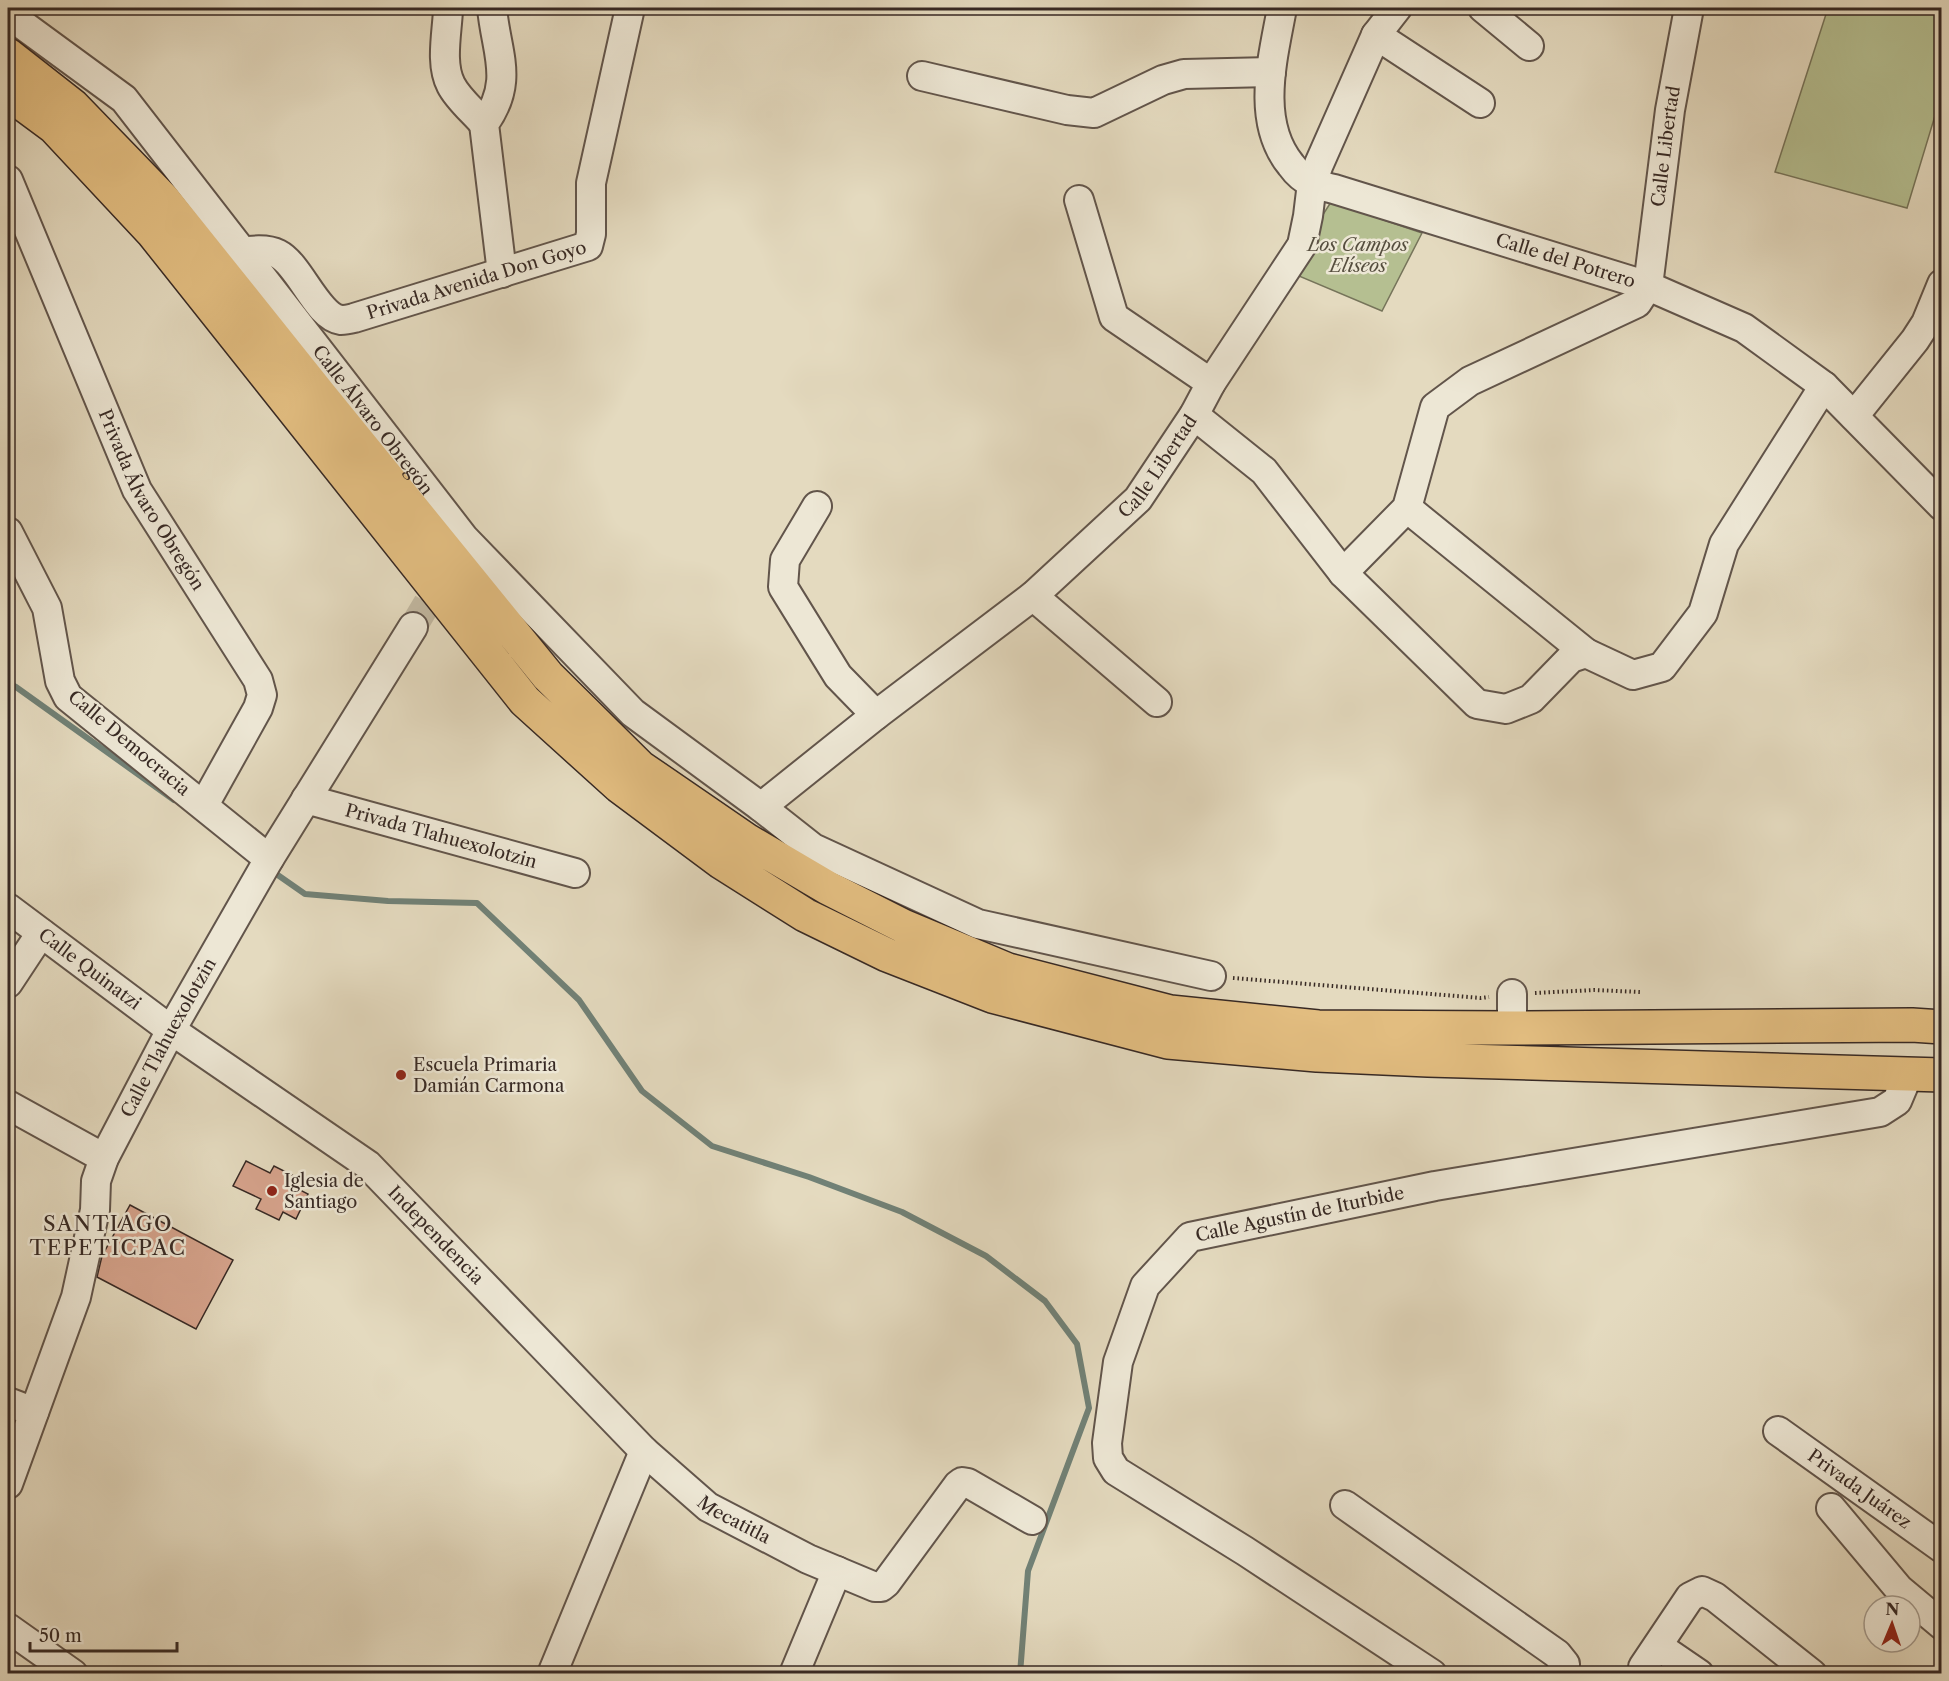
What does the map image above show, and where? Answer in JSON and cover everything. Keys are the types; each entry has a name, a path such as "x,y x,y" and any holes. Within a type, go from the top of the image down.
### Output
{"highway":[{"path":"8,55 176,190 208,255 548,676 640,767 748,841 828,888 903,926 1008,970 1170,1012 1318,1028 1912,1025 1941,1027"},
{"path":"8,93 54,127 153,233 525,702 619,786 721,862 805,915 887,955 992,996 1168,1042 1428,1060 1941,1075"}],"street":[{"name":"Privada Avenida Don Goyo","path":"241,252 277,253 287,260 328,314 340,320 354,318 588,246 591,234 591,183 630,8"},
{"name":"Calle del Potrero","path":"1282,8 1270,72 1271,126 1281,153 1298,174 1312,183 1648,286 1744,328 1824,386 1941,506"},
{"name":"Calle Libertad","path":"761,807 876,715 1033,596 1137,499 1194,415 1211,384 1302,245 1312,183 1376,35 1397,8"},
{"path":"1484,8 1529,46"},
{"name":"Calle Libertad","path":"1648,286 1670,110 1689,8"},
{"path":"484,124 492,112 501,89 502,62 493,14 448,9 447,76 452,87 484,124 502,273"},
{"name":"Calle Álvaro Obregón","path":"8,14 124,99 176,190 241,252 463,542 633,713 813,848 978,924 1211,976"},
{"path":"1376,35 1480,104"},
{"path":"922,76 1067,110 1094,113 1163,80 1184,74 1270,72"},
{"name":"Privada Álvaro Obregón","path":"8,180 137,490 258,680 262,695 258,708 204,805"},
{"path":"1079,200 1114,317 1211,384"},
{"path":"208,255 241,252"},
{"path":"1854,416 1916,340 1926,323 1941,285"},
{"path":"1343,573 1407,508 1435,407 1470,381 1637,303 1648,286"},
{"path":"1407,508 1586,653 1633,675 1662,667 1703,613 1724,544 1824,386"},
{"path":"1194,415 1264,471 1343,573 1477,704 1506,709 1531,699 1571,658 1586,653"},
{"path":"817,506 785,560 783,587 838,676 876,715"},
{"name":"Calle Democracia","path":"8,532 47,608 60,681 68,697 268,859"},
{"path":"1033,596 1157,702"},
{"name":"Calle Tlahuexolotzin","path":"8,1484 76,1297 95,1210 96,1181 104,1158 171,1030 268,859 413,627"},
{"name":"Privada Tlahuexolotzin","path":"306,799 575,873"},
{"name":"Calle Quinatzi","path":"8,908 171,1030"},
{"path":"8,983 41,933"},
{"path":"1512,994 1512,1028"},
{"name":"Independencia","path":"171,1030 368,1166 644,1451"},
{"name":"Calle Agustín de Iturbide","path":"1432,1674 1245,1551 1116,1471 1108,1458 1107,1443 1118,1362 1145,1286 1190,1237 1435,1186 1880,1112 1897,1101 1908,1075"},
{"path":"8,1104 104,1158"},
{"path":"8,1402 34,1412"},
{"name":"Privada Juárez","path":"1778,1431 1941,1548"},
{"path":"552,1674 644,1451"},
{"name":"Mecatitla","path":"644,1451 708,1507 808,1559 875,1587 881,1587 886,1583 962,1482 968,1483 1032,1520"},
{"path":"1345,1505 1557,1654 1565,1664 1564,1674"},
{"path":"1831,1508 1899,1589 1941,1625"},
{"path":"794,1674 837,1572"},
{"path":"1699,1674 1651,1656 1690,1597 1702,1591 1715,1597 1812,1674"},
{"path":"8,1628 73,1674"}],"path":[{"path":"1211,976 1481,998 1512,994 1594,990 1640,992"}],"green space":[{"path":"1828,8 1941,8 1941,96 1907,208 1775,172"},
{"name":"Los Campos Elíseos","path":"1331,202 1422,233 1382,311 1287,271"}],"building":[{"name":"Iglesia de Santiago","path":"246,1161 270,1173 274,1166 298,1178 294,1187 308,1194 296,1219 283,1212 279,1220 256,1209 261,1199 233,1186"},
{"path":"130,1205 233,1260 196,1329 97,1277 102,1256"}],"waterway":[{"path":"8,683 174,800"},
{"path":"272,871 305,894 388,901 477,903 579,1000 642,1091 712,1146 809,1177 902,1212 986,1256 1045,1301 1077,1344 1089,1408 1028,1571 1020,1674"}],"tunnel":[{"path":"413,627 446,572"}],"place":[{"name":"Escuela Primaria Damián Carmona","path":"401,1075"},
{"name":"Iglesia de Santiago","path":"272,1191"}],"district":[{"name":"SANTIAGO TEPETICPAC","path":"108,1235"}]}
